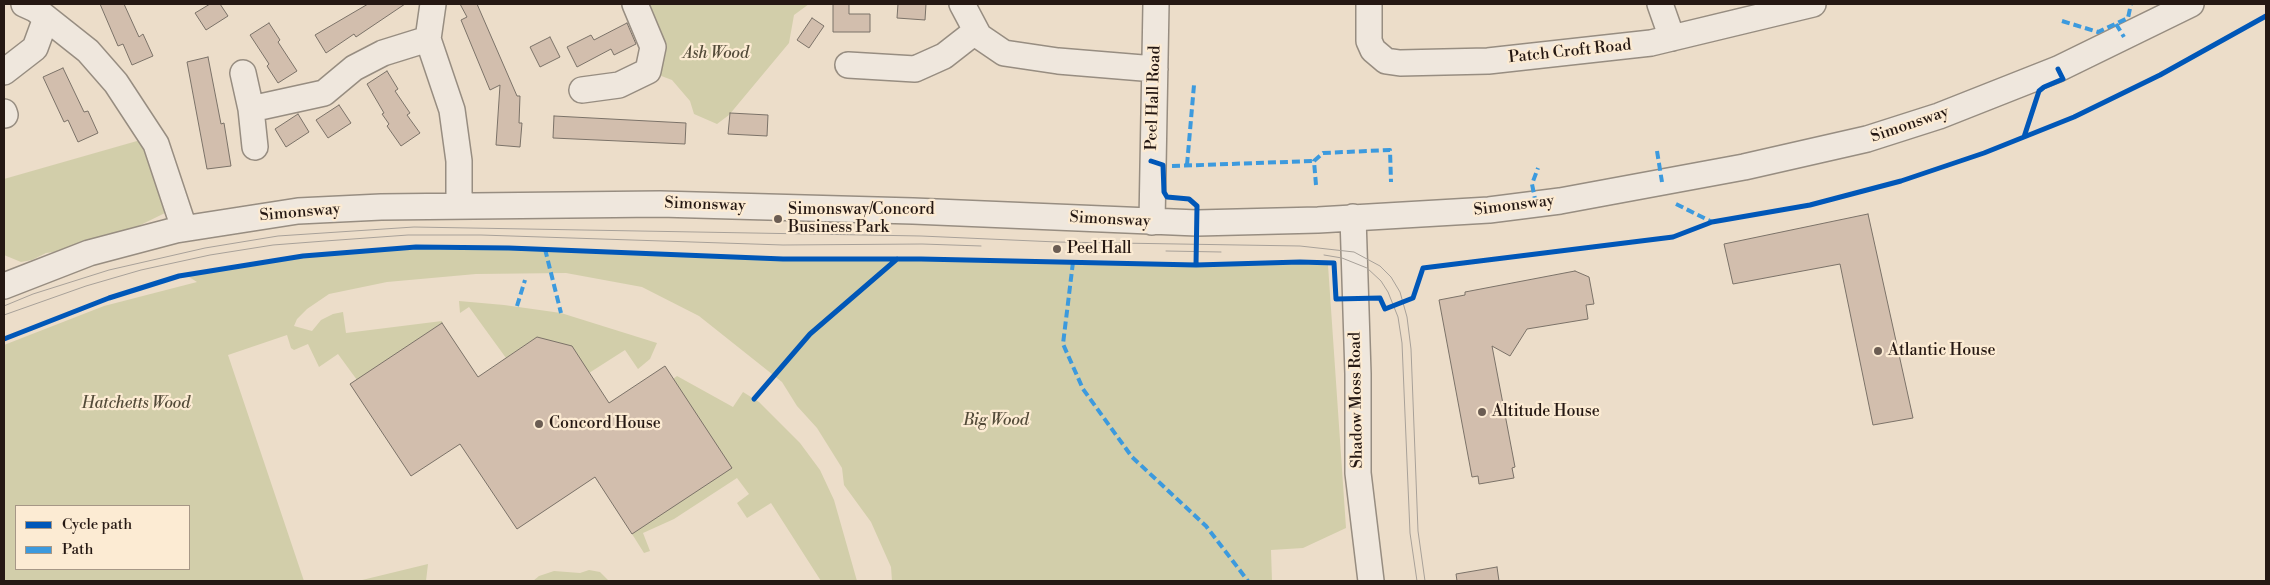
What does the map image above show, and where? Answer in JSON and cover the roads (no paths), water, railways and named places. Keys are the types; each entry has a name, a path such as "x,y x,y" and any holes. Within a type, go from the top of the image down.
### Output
{"street":[{"path":"24,4 46,18 88,51 121,91 156,144 184,228"},
{"path":"433,4 428,39 452,110 459,161 459,206"},
{"path":"582,90 619,86 648,71 654,47 635,4"},
{"path":"962,4 979,36 1004,53 1058,61 1155,69"},
{"name":"Peel Hall Road","path":"1152,222 1156,4"},
{"name":"Patch Croft Road","path":"1369,4 1369,42 1373,50 1386,61 1400,63 1488,61 1651,43 1814,4"},
{"path":"1660,4 1672,38"},
{"name":"Simonsway","path":"4,286 89,253 184,228 298,211 459,206 660,204 914,210 1197,224 1488,210 1560,201 1744,167 1867,139 1939,116 2058,69 2191,4"},
{"path":"4,72 36,48 46,18"},
{"path":"848,65 915,70 944,56 976,30"},
{"path":"251,108 324,93 354,68 376,57 428,39"},
{"path":"243,73 251,108 256,147"},
{"name":"Shadow Moss Road","path":"1353,217 1358,374 1358,473 1371,581"}],"tram line":[{"path":"4,306 33,294 109,270 205,248 278,236 414,227 921,236 1057,242 1300,246 1354,252 1380,266 1391,277 1400,292 1407,317 1411,349 1418,531 1425,581"},
{"path":"4,315 86,286 141,270 210,255 273,245 408,235 481,235 783,245 922,244 981,246"},
{"path":"1166,251 1221,252"},
{"path":"1324,255 1342,258 1367,268 1381,281 1388,292 1398,317 1402,343 1410,533 1417,581"}],"place":[{"name":"Simonsway/Concord Business Park","path":"778,219"},
{"name":"Peel Hall","path":"1057,249"},
{"name":"Atlantic House","path":"1878,351"},
{"name":"Altitude House","path":"1482,412"},
{"name":"Concord House","path":"539,424"}],"park label":[{"name":"Ash Wood","path":"716,54"},
{"name":"Hatchetts Wood","path":"136,404"},
{"name":"Big Wood","path":"996,421"}]}
